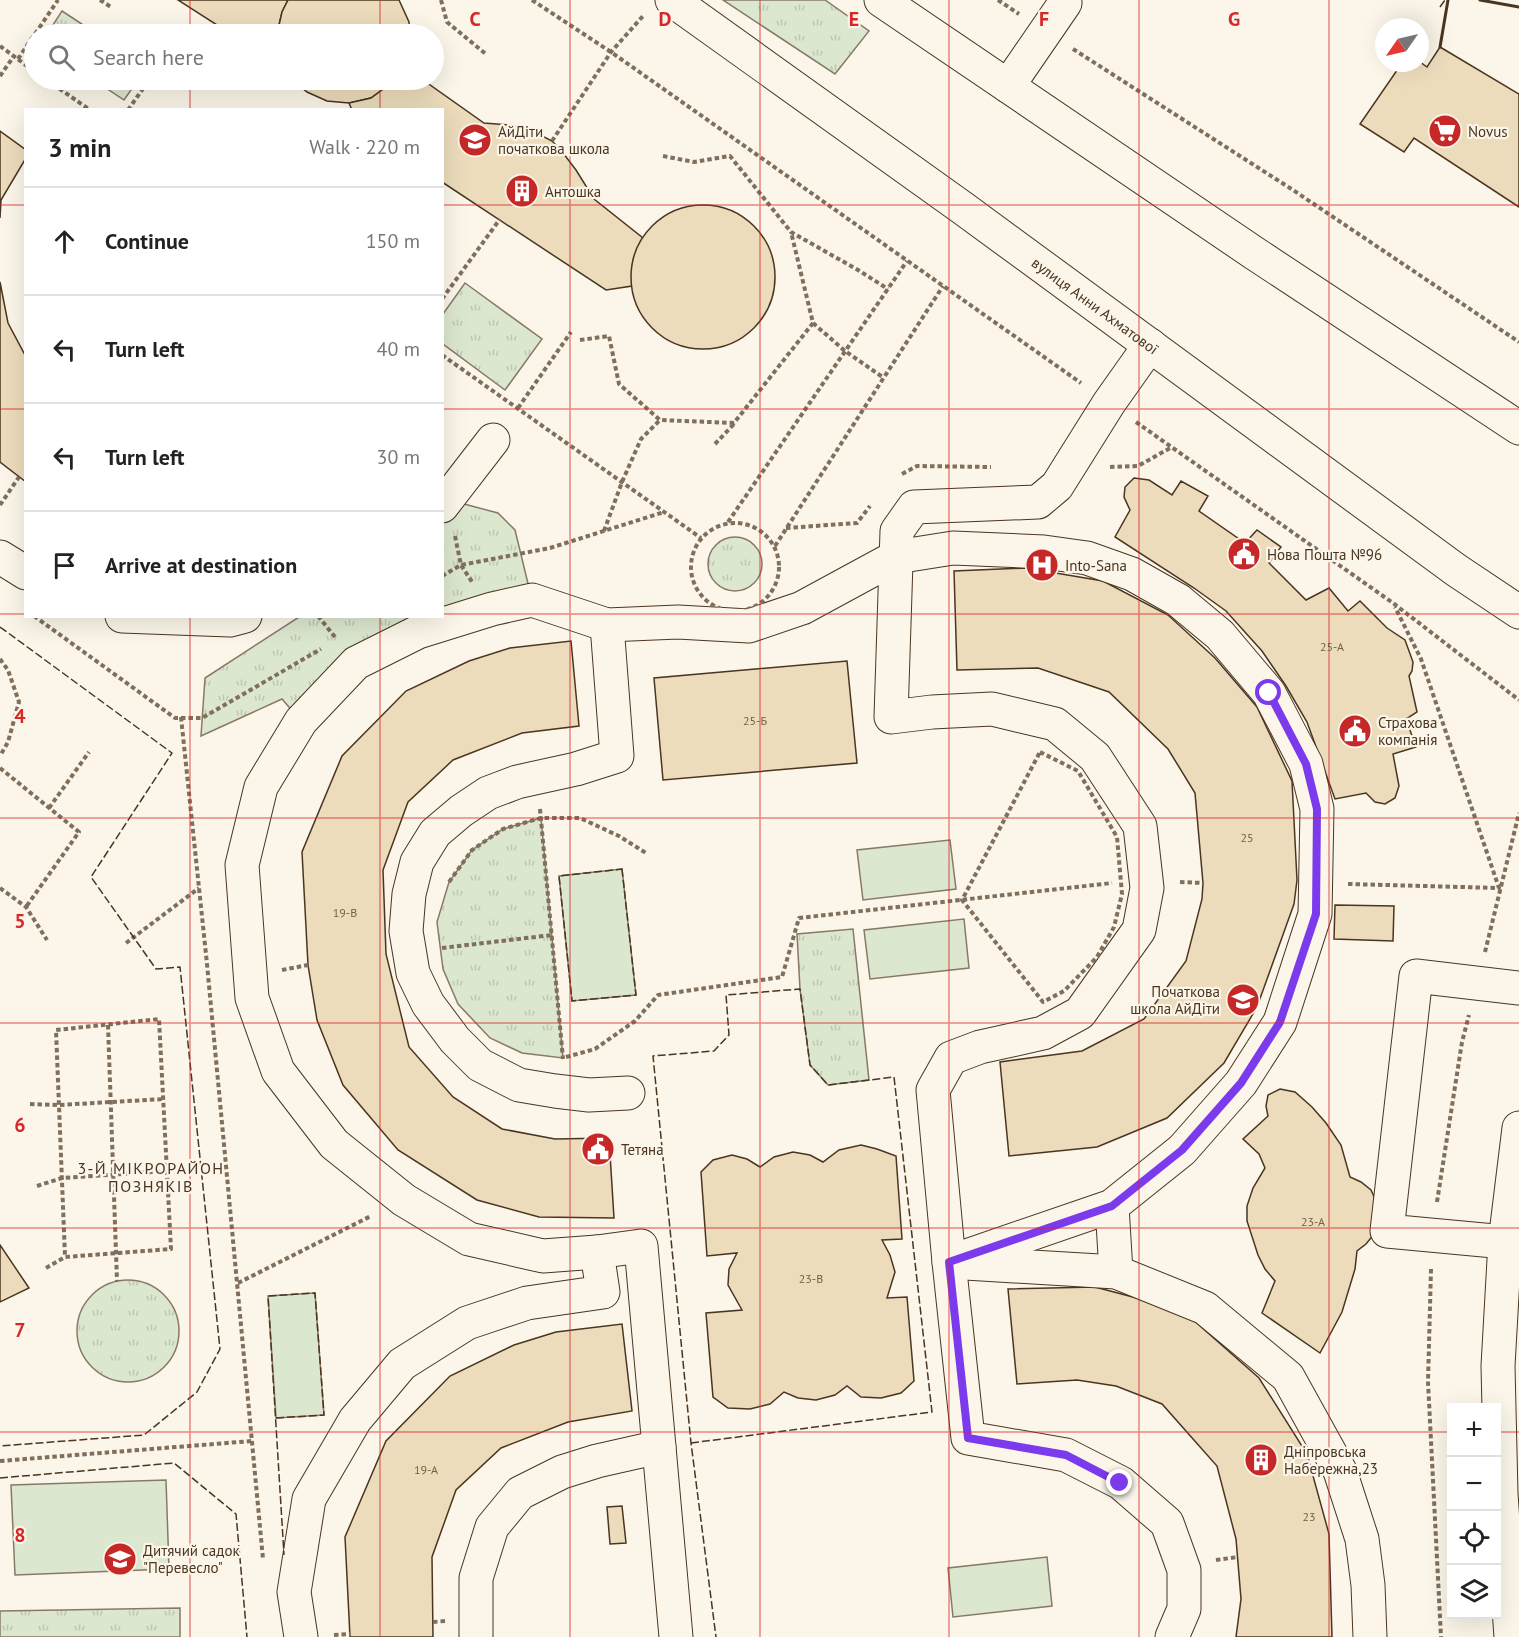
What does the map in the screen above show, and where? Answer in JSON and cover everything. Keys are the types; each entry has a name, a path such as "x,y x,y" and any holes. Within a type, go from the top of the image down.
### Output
{"main road":[{"path":"881,0 1254,253 1519,428"},
{"path":"1008,86 1065,3 1064,0"},
{"name":"вулиця Анни Ахматової","path":"661,4 1150,345 1456,570 1519,612"},
{"path":"1150,345 1109,403 1057,486 1038,502 914,507 897,531 891,717 992,709 1055,724 1095,757 1140,826 1134,882 1147,888 1139,930 1080,1013 1043,1033 981,1047 951,1058 933,1090 968,1438 1066,1455 1120,1483 1167,1522 1184,1569 1184,1609 1172,1637"},
{"path":"446,503 493,440"},
{"path":"676,1637 641,1246 543,1256 469,1239 404,1200 334,1144 278,1071 252,998 242,865 261,787 301,721 356,663 418,632 492,609 532,600 607,625 678,622 749,626 802,608 896,557 954,548 1044,552 1087,558 1132,574 1178,600 1220,635 1269,693 1306,764 1317,809 1316,914 1280,1022 1241,1083 1182,1150 1112,1206 949,1262"},
{"path":"0,557 24,572"},
{"path":"176,618 230,620 238,618"},
{"path":"607,625 617,756 576,770 537,776 517,782 488,793 461,811 435,833 417,862 409,894 406,931 413,973 428,1004 455,1040 480,1065 519,1085 589,1095 628,1093"},
{"path":"1505,1242 1387,1231 1416,976 1519,988"},
{"path":"1511,1637 1502,1494 1498,1366 1505,1242 1519,1128"},
{"path":"1112,1206 1116,1272"},
{"path":"313,1636 294,1592 309,1499 355,1420 402,1364 467,1323 527,1304 603,1292 597,1252"},
{"path":"949,1262 1116,1272 1205,1308 1288,1377 1340,1471 1362,1539 1368,1585 1370,1637"},
{"path":"476,1637 476,1578 492,1527 520,1493 561,1472 659,1447"}],"path":[{"path":"42,24 58,0"},
{"path":"100,0 111,7"},
{"path":"441,0 447,22 487,55"},
{"path":"532,0 611,52 1394,603 1519,700"},
{"path":"998,0 1293,190 1519,342"},
{"path":"552,141 611,52 661,4"},
{"path":"0,46 24,64"},
{"path":"0,76 24,48"},
{"path":"61,90 87,108"},
{"path":"129,108 142,90"},
{"path":"663,156 694,162 730,156 791,232 888,289"},
{"path":"444,296 500,219"},
{"path":"791,232 813,323 845,351 884,378"},
{"path":"728,522 907,261"},
{"path":"775,546 943,286"},
{"path":"715,444 813,323"},
{"path":"518,408 571,332"},
{"path":"580,340 609,336 619,384 660,420 734,423"},
{"path":"444,356 701,538"},
{"path":"604,531 641,439 660,420"},
{"path":"0,505 19,477"},
{"path":"446,503 461,565 492,609"},
{"path":"444,575 461,565 550,548 664,512"},
{"path":"728,522 743,523 758,528 775,546 779,561 778,577 772,591 764,600 751,608 736,611 721,609 707,602 697,590 690,566 693,551 701,538 713,528 728,522"},
{"path":"1316,882 1499,888 1421,659 1394,603"},
{"path":"37,618 175,718 202,718 326,645"},
{"path":"0,659 8,670 19,702 8,742 0,756"},
{"path":"181,717 264,1568"},
{"path":"49,808 89,752"},
{"path":"962,900 1040,752 1078,771 1117,837 1134,882"},
{"path":"0,768 80,832 26,907"},
{"path":"537,776 566,1092"},
{"path":"446,892 449,882 472,850 503,829 541,818 580,818 619,836 646,853"},
{"path":"552,1057 563,1058 595,1049 635,1021 658,995 782,977 799,918 1134,882 1203,883"},
{"path":"962,900 1043,1002 1064,991 1097,957 1114,927 1122,894 1134,882"},
{"path":"0,888 26,907 47,940"},
{"path":"126,943 199,888"},
{"path":"440,948 552,935"},
{"path":"439,940 442,958"},
{"path":"275,971 308,965"},
{"path":"46,1268 65,1257 171,1249 159,1020 56,1030 65,1257"},
{"path":"108,1025 117,1281"},
{"path":"30,1104 59,1105 164,1100"},
{"path":"37,1186 62,1179 167,1171"},
{"path":"238,1283 404,1200"},
{"path":"0,1461 252,1441"},
{"path":"313,1636 350,1634"}],"green space":[{"path":"723,0 825,0 869,31 835,74"},
{"path":"62,11 82,24 54,24"},
{"path":"109,90 131,90 124,100"},
{"path":"465,283 542,339 505,390 444,345 444,313"},
{"path":"449,500 498,513 515,530 532,600 418,632 301,721 282,699 201,736 205,678 297,618 444,618 444,505"},
{"path":"730,537 740,537 750,541 758,549 762,564 758,579 750,587 740,591 730,591 720,587 712,579 708,569 708,559 712,549 720,541"},
{"path":"541,818 563,1058 522,1053 490,1038 458,1004 443,969 437,922 449,882 472,850 503,829"},
{"path":"950,840 956,889 863,900 857,850"},
{"path":"622,869 636,995 572,1001 559,876"},
{"path":"964,919 969,968 870,979 864,930"},
{"path":"853,929 869,1080 828,1085 810,1065 800,989 797,934"},
{"path":"128,1280 157,1288 171,1302 179,1331 171,1360 157,1374 128,1382 99,1374 85,1360 77,1331 85,1302 99,1288"},
{"path":"315,1293 324,1415 276,1418 268,1296"},
{"path":"166,1480 169,1569 15,1575 11,1485"},
{"path":"1047,1557 1052,1606 953,1617 948,1568"},
{"path":"180,1608 180,1637 0,1637 0,1611"}],"building":[{"path":"178,0 288,0 279,24 215,24"},
{"path":"288,0 399,0 409,24 279,24"},
{"name":"Novus","path":"1440,47 1519,94 1519,207 1414,138 1404,152 1360,124 1396,72 1429,72 1429,64"},
{"path":"305,90 382,90 371,98 349,103 327,101"},
{"name":"Антошка","path":"382,90 437,90 484,123 531,130 552,141 576,170 594,199 643,238 633,261 632,286 606,290 444,183 444,108 351,108 349,103 371,98"},
{"path":"0,131 24,149 24,161 1,200 0,218"},
{"path":"703,205 730,211 754,226 769,250 775,277 769,304 754,328 730,343 703,349 676,343 652,328 637,304 631,277 637,250 652,226 676,211"},
{"path":"0,282 8,323 24,353 24,480 0,462"},
{"path":"1134,478 1149,480 1172,495 1181,481 1208,496 1199,511 1245,543 1257,530 1281,547 1269,563 1306,600 1329,588 1348,611 1360,601 1387,628 1405,640 1413,662 1409,676 1417,712 1406,719 1416,747 1393,754 1399,786 1395,798 1385,804 1375,802 1366,793 1335,799 1307,722 1262,651 1226,611 1115,537 1130,510 1124,497 1125,487"},
{"path":"1026,568 1103,581 1168,615 1215,658 1257,707 1292,781 1297,880 1294,904 1257,1007 1224,1063 1167,1118 1097,1147 1009,1156 1000,1062 1082,1051 1144,1019 1186,961 1202,899 1203,883 1195,793 1168,749 1109,692 1038,668 957,670 954,571"},
{"path":"571,641 579,726 522,733 453,760 408,802 383,870 386,954 409,1047 453,1097 502,1129 555,1139 609,1138 614,1218 539,1217 477,1200 398,1150 343,1085 317,1020 308,965 302,852 342,756 406,691 469,661 510,648"},
{"path":"847,661 857,763 663,780 654,678"},
{"path":"1335,905 1394,906 1393,941 1334,939"},
{"path":"1280,1089 1295,1092 1326,1123 1341,1145 1350,1177 1371,1190 1376,1201 1375,1233 1357,1251 1355,1269 1342,1312 1320,1353 1262,1313 1275,1281 1265,1269 1258,1255 1247,1221 1247,1206 1253,1188 1265,1168 1259,1154 1243,1139 1268,1116 1266,1106 1268,1095"},
{"path":"861,1145 896,1156 902,1239 882,1240 895,1272 887,1298 907,1297 914,1381 901,1393 881,1398 861,1397 847,1386 835,1395 816,1400 798,1398 784,1392 770,1404 750,1409 728,1408 713,1397 706,1313 742,1310 728,1285 729,1269 737,1253 707,1256 701,1172 713,1160 732,1155 747,1159 760,1167 774,1157 793,1152 810,1155 823,1162 839,1150"},
{"path":"0,1245 29,1288 0,1302"},
{"name":"Дніпровська Набережна,23","path":"1095,1287 1182,1310 1259,1378 1307,1454 1329,1534 1332,1637 1236,1637 1241,1599 1236,1539 1217,1466 1162,1404 1116,1386 1077,1380 1017,1384 1008,1289"},
{"path":"622,1324 632,1411 568,1422 501,1448 456,1490 432,1557 433,1637 350,1637 345,1537 386,1441 450,1376 514,1345 556,1332"},
{"path":"622,1506 626,1543 610,1544 607,1507"}],"fence":[{"path":"1440,7 1445,0"},
{"path":"0,627 172,753 91,877 156,969 180,967 220,1349 197,1392 144,1435 0,1446"},
{"path":"622,869 636,995 572,1001 559,876 622,869"},
{"path":"691,1443 932,1412 894,1077 828,1085 810,1065 800,989 726,995 729,1035 714,1051 653,1056 691,1443 716,1637"},
{"path":"276,1418 324,1415 315,1293 268,1296 284,1555"},
{"path":"0,1478 174,1463 236,1514 247,1637"}],"wall":[{"path":"1440,47 1448,0"},
{"path":"1480,0 1519,7"}],"place":[{"name":"Novus","path":"1445,131"},
{"name":"АйДіти початкова школа","path":"475,140"},
{"name":"Антошка","path":"522,191"},
{"name":"Нова Пошта №96","path":"1244,554"},
{"name":"Into-Sana","path":"1042,565"},
{"name":"Страхова компанія","path":"1355,731"},
{"name":"Початкова школа АйДіти","path":"1243,1000"},
{"name":"Тетяна","path":"598,1149"},
{"name":"Дніпровська Набережна,23","path":"1261,1460"},
{"name":"Дитячий садок \"Перевесло\"","path":"120,1559"}],"district":[{"name":"3-Й МІКРОРАЙОН ПОЗНЯКІВ","path":"151,1177"}],"route":[{"path":"1120,1483 1066,1455 968,1438 949,1262 1112,1206 1182,1150 1241,1083 1280,1022 1316,914 1317,809 1306,764 1269,693"}]}
